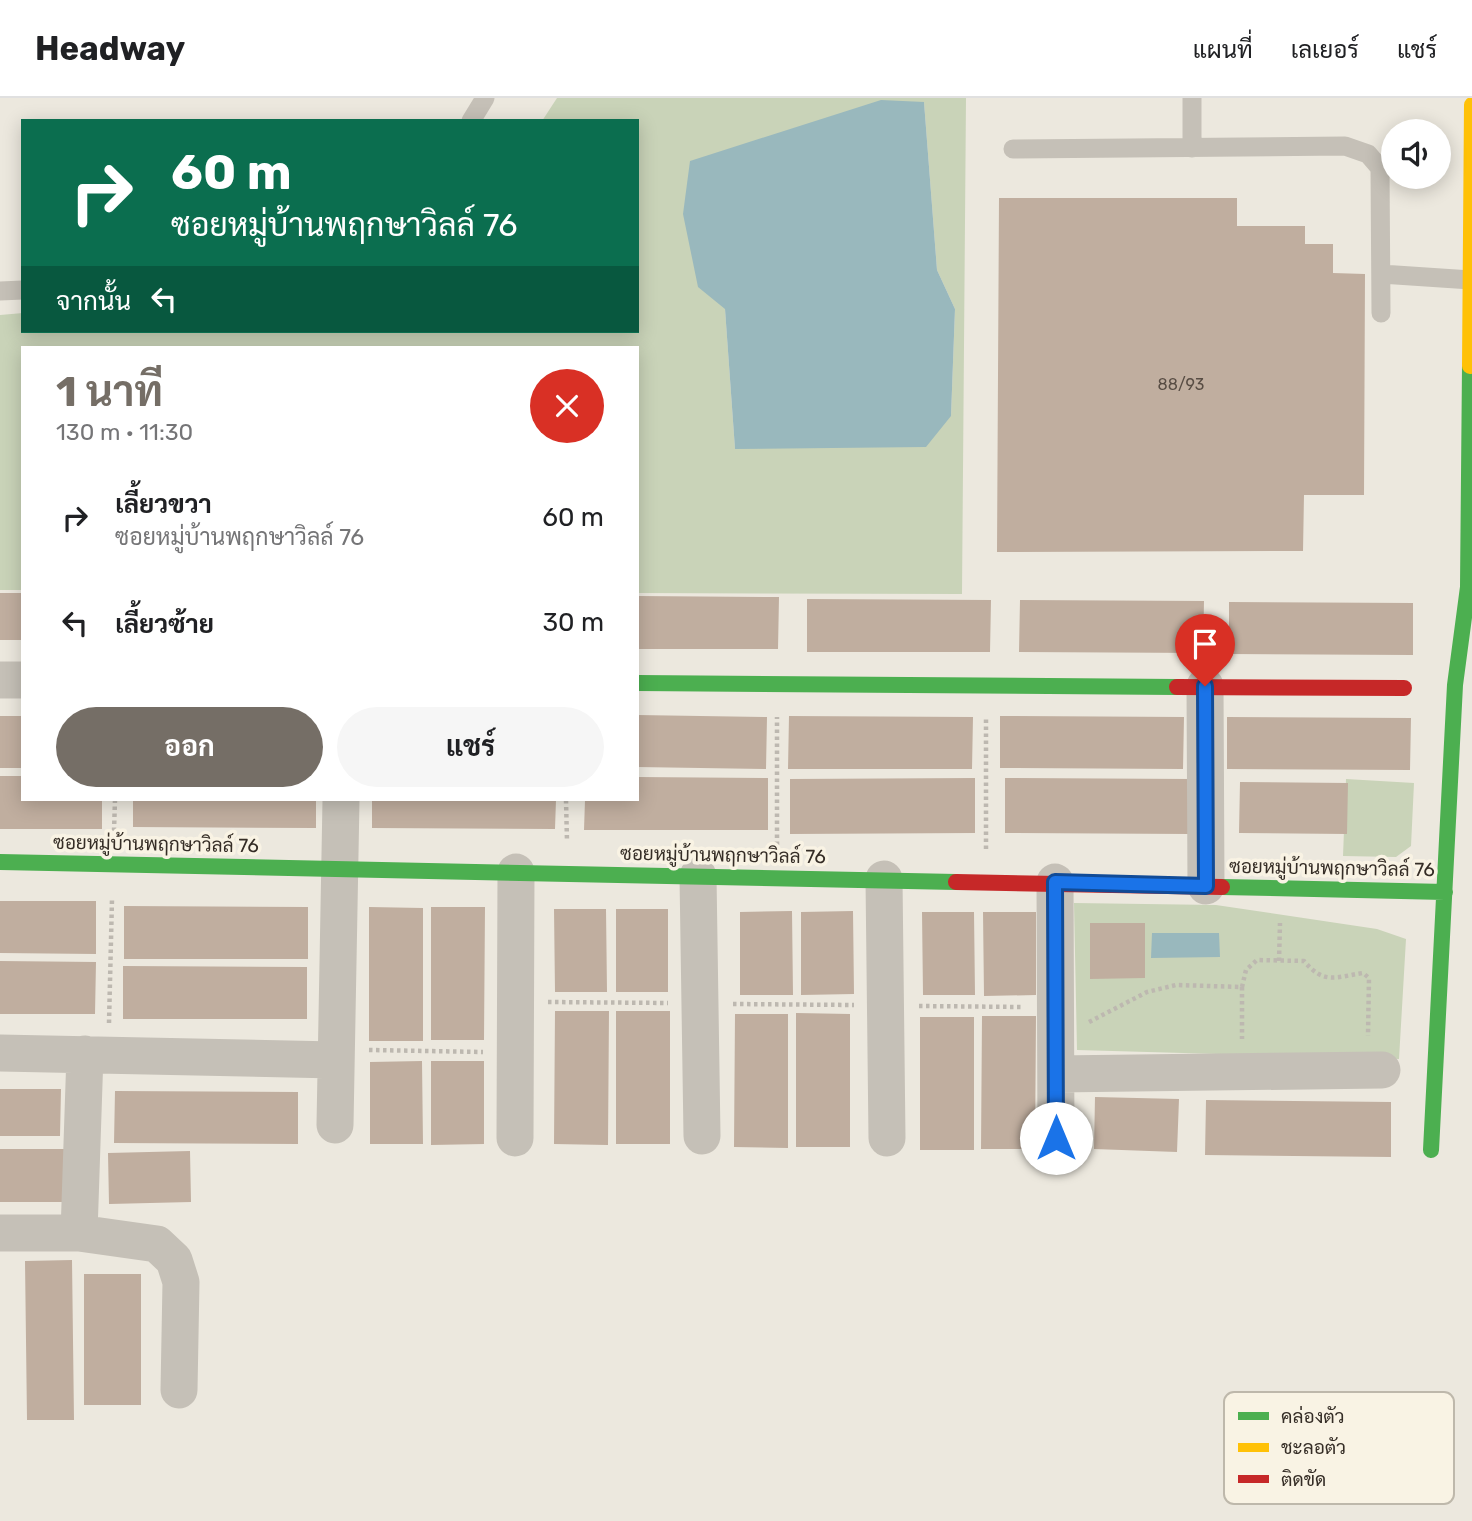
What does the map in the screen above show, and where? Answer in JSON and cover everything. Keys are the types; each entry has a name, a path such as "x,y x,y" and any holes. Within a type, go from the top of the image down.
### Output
{"street":[{"path":"1431,1150 1455,685 1468,587 1472,105"},
{"path":"0,680 21,680"},
{"path":"639,683 1404,688"},
{"path":"1205,686 1206,886"},
{"path":"335,1125 341,801"},
{"name":"ซอยหมู่บ้านพฤกษาวิลล์ 76","path":"0,862 1445,892"},
{"path":"514,1138 516,872"},
{"path":"698,876 702,1136"},
{"path":"884,879 887,1138"},
{"path":"1055,882 1056,1138"},
{"path":"0,1053 337,1055"},
{"path":"79,1233 96,1055"},
{"path":"1056,1074 1374,1070"},
{"path":"0,1233 79,1233 158,1244 174,1260 181,1282 179,1390"}],"lane":[{"path":"472,119 485,98"},
{"path":"1192,98 1192,148"},
{"path":"1013,149 1345,146 1368,154 1380,169 1381,313"},
{"path":"1381,274 1471,280"},
{"path":"0,291 21,290"}],"path":[{"path":"777,684 777,877"},
{"path":"986,685 986,881"},
{"path":"96,1055 113,864 115,801"},
{"path":"1242,1072 1242,987 1246,970 1257,960 1304,961 1314,972 1326,979 1363,973 1369,978 1374,1070"},
{"path":"515,1001 886,1005 1056,1022 1104,1016 1147,992 1177,985 1242,987"},
{"path":"337,1055 515,1053"}],"green space":[{"path":"557,98 966,98 962,594 639,593 639,346 21,346 21,590 0,590 0,315 21,313 21,333 639,333 639,119 543,119","holes":["924,102 937,270 955,309 951,416 735,449 725,309"]},
{"path":"1346,779 1414,783 1411,846 1396,857 1343,856"},
{"path":"1074,903 1216,905 1377,929 1406,939 1399,1059 1077,1050"}],"water":[{"path":"881,100 924,102 937,270 955,309 951,416 926,447 735,449 725,309 698,287 683,214 690,161"},
{"path":"1152,933 1219,933 1220,957 1151,958"}],"building":[{"path":"999,198 1237,198 1237,226 1305,226 1305,244 1333,244 1333,273 1365,274 1364,495 1304,495 1303,551 997,552"},
{"path":"0,593 21,593 21,640 0,640"},
{"path":"639,596 779,597 778,649 639,649"},
{"path":"807,599 991,600 990,652 807,652"},
{"path":"1020,600 1204,601 1203,653 1019,652"},
{"path":"1229,602 1413,603 1413,655 1229,654"},
{"path":"639,715 767,717 766,769 639,767"},
{"path":"0,716 21,716 21,768 0,768"},
{"path":"789,716 973,717 972,769 788,769"},
{"path":"1000,716 1184,717 1183,769 1000,768"},
{"path":"1227,717 1411,718 1410,770 1227,769"},
{"path":"0,776 21,776 21,801 102,801 102,829 0,829"},
{"path":"639,777 768,778 768,830 584,830 585,801 639,801"},
{"path":"975,778 975,833 790,834 790,779"},
{"path":"1005,778 1191,779 1190,834 1005,833"},
{"path":"1240,782 1348,783 1347,834 1239,833"},
{"path":"133,801 316,801 316,828 133,827"},
{"path":"372,801 556,801 555,829 372,828"},
{"path":"0,901 96,901 96,954 0,953"},
{"path":"124,906 308,907 308,959 124,959"},
{"path":"369,907 423,908 423,1041 369,1041"},
{"path":"431,907 485,907 484,1040 431,1040"},
{"path":"554,909 606,909 607,992 555,992"},
{"path":"616,909 668,909 668,992 616,992"},
{"path":"792,911 793,995 740,995 740,912"},
{"path":"853,911 854,994 801,995 801,912"},
{"path":"922,912 974,912 975,995 923,995"},
{"path":"983,912 1036,912 1036,995 984,996"},
{"path":"1090,923 1145,923 1145,978 1090,979"},
{"path":"0,961 96,962 95,1014 0,1014"},
{"path":"123,966 307,967 307,1019 123,1019"},
{"path":"555,1011 609,1011 608,1145 554,1144"},
{"path":"616,1011 670,1011 670,1144 616,1144"},
{"path":"796,1013 850,1014 850,1147 796,1147"},
{"path":"735,1014 788,1014 788,1148 734,1147"},
{"path":"982,1016 1036,1016 1035,1149 981,1149"},
{"path":"920,1017 974,1017 974,1150 920,1150"},
{"path":"422,1061 423,1144 370,1144 370,1062"},
{"path":"431,1061 484,1061 484,1144 431,1145"},
{"path":"0,1089 61,1089 60,1136 0,1136"},
{"path":"115,1091 298,1092 298,1144 114,1143"},
{"path":"1095,1097 1179,1099 1177,1152 1094,1149"},
{"path":"1206,1100 1391,1102 1391,1157 1205,1155"},
{"path":"0,1149 69,1149 68,1202 0,1202"},
{"path":"190,1151 191,1202 109,1204 108,1153"},
{"path":"72,1260 74,1420 27,1420 25,1261"},
{"path":"84,1274 141,1274 141,1405 84,1405"}],"traffic: fast":[{"path":"1431,1150 1455,685 1468,587 1470,366"},
{"path":"639,683 1177,687"},
{"path":"0,862 956,882"},
{"path":"1222,887 1445,892"}],"traffic: slow":[{"path":"1470,366 1472,105"}],"traffic: jam":[{"path":"1177,687 1404,688"},
{"path":"956,882 1222,887"}],"route":[{"path":"1056,1138 1055,882 1206,886 1205,686"}]}
